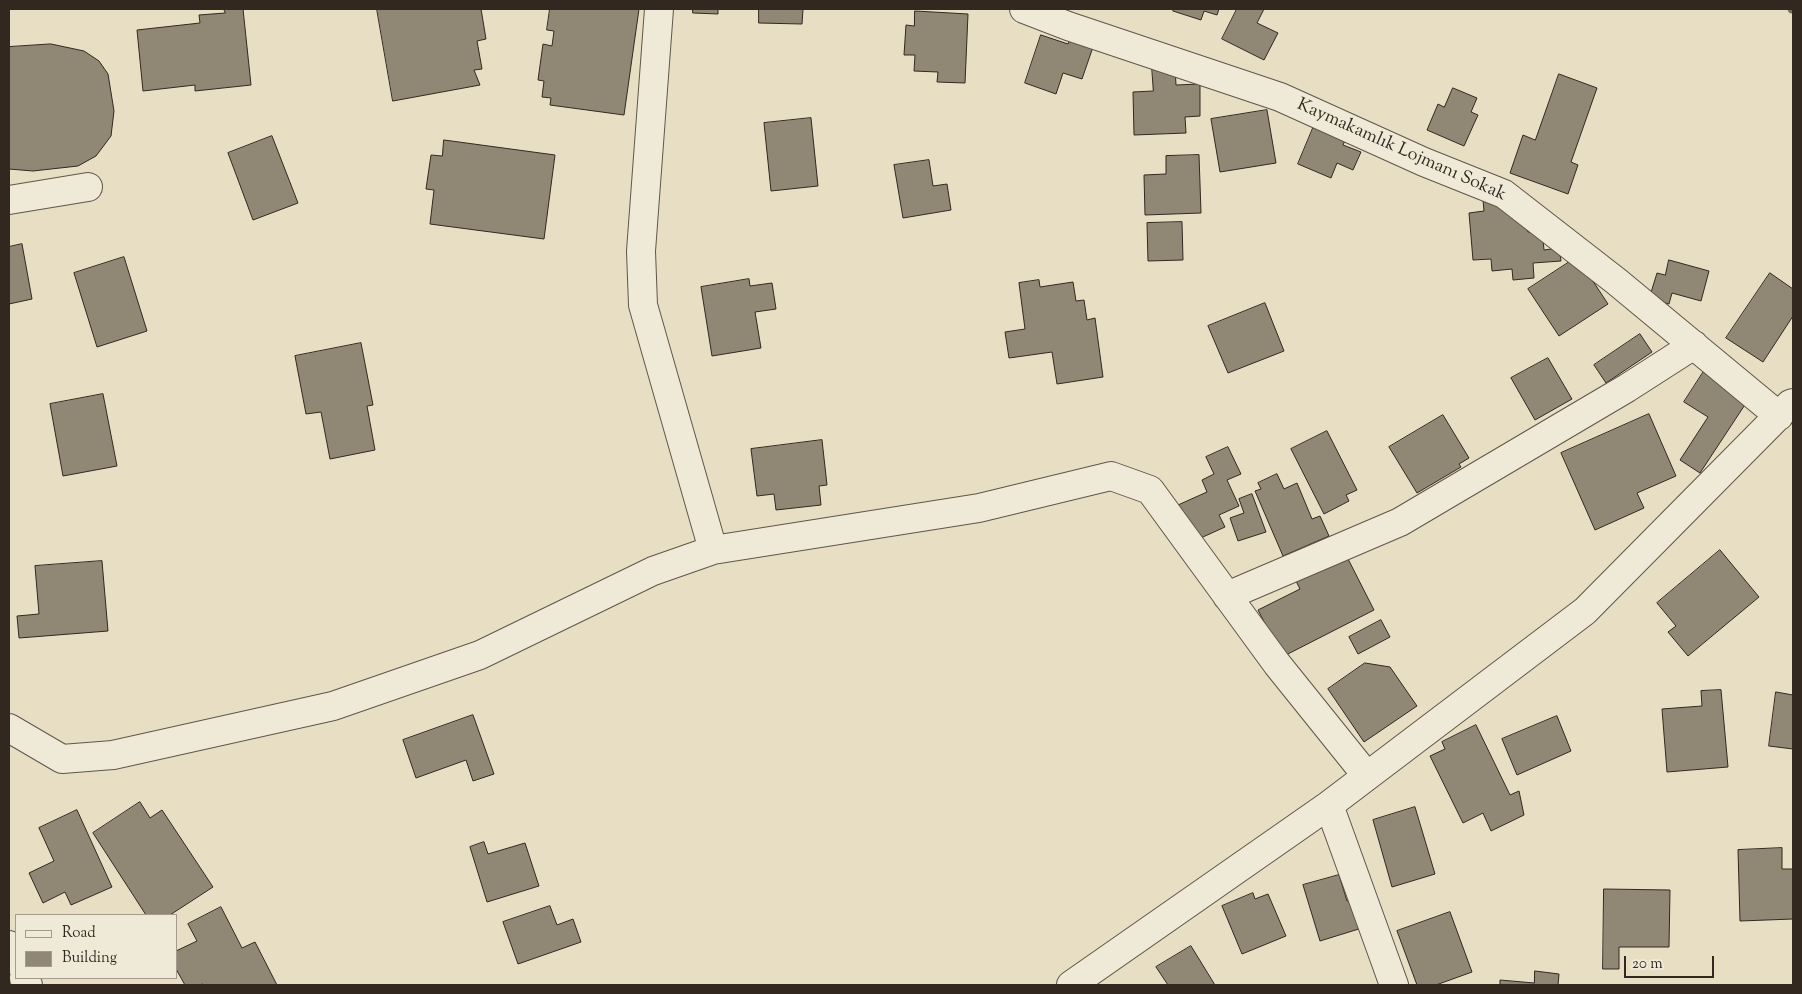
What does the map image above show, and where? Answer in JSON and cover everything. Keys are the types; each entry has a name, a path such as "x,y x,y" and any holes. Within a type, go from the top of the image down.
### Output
{"street":[{"path":"659,9 641,251 643,305 713,550"},
{"name":"Kaymakamlık Lojmanı Sokak","path":"1024,9 1068,26 1280,97 1424,162 1504,194 1616,281 1694,345 1786,409"},
{"path":"9,200 88,187"},
{"path":"1227,596 1400,522 1627,388 1694,345"},
{"path":"1071,985 1329,805 1584,611 1786,409"},
{"path":"9,728 62,759 113,756 334,706 480,655 653,571 713,550 980,508 1111,476 1150,490 1277,664 1368,776"},
{"path":"1329,805 1394,985"},
{"path":"9,945 15,959"}],"building":[{"path":"224,9 243,9 251,85 195,91 195,85 143,91 137,30 200,23 199,15 225,13"},
{"path":"377,9 481,9 486,39 477,41 482,69 474,70 480,85 393,101"},
{"path":"550,9 639,9 624,115 550,105 551,98 542,97 544,81 538,80 543,44 552,46 554,31 547,30"},
{"path":"693,9 718,9 718,14 693,13"},
{"path":"759,9 803,9 802,24 759,23"},
{"path":"1174,9 1219,9 1217,15 1204,11 1201,20 1173,11"},
{"path":"1237,9 1264,9 1257,23 1278,33 1264,60 1222,39"},
{"path":"915,11 968,14 965,83 937,82 938,72 914,71 915,55 904,55 906,25 914,26"},
{"path":"1041,35 1068,44 1070,39 1093,47 1082,79 1063,73 1056,94 1025,83"},
{"path":"51,44 84,51 99,61 108,74 114,111 111,136 96,156 78,166 33,171 9,169 9,47"},
{"path":"1152,67 1175,67 1176,85 1200,84 1200,116 1185,117 1186,133 1134,135 1133,92 1153,91"},
{"path":"1559,74 1597,88 1571,162 1578,165 1568,194 1510,173 1523,135 1535,140"},
{"path":"1453,88 1477,98 1471,112 1478,115 1464,146 1427,130 1438,104 1444,107"},
{"path":"1267,110 1276,163 1220,172 1211,119"},
{"path":"811,118 818,186 771,191 764,123"},
{"path":"1316,121 1348,134 1343,145 1361,152 1353,170 1337,163 1331,178 1298,164"},
{"path":"272,136 298,203 253,220 228,153"},
{"path":"444,140 555,155 544,239 430,224 434,190 426,189 431,155 442,156"},
{"path":"1199,155 1201,213 1145,215 1144,175 1166,174 1166,156"},
{"path":"929,160 933,186 947,184 951,210 903,218 894,165"},
{"path":"1497,198 1520,215 1528,232 1542,230 1544,250 1559,248 1561,261 1533,263 1534,278 1513,280 1512,269 1492,271 1491,259 1473,260 1469,213 1484,211 1483,200"},
{"path":"1182,222 1183,260 1148,261 1147,223"},
{"path":"22,244 32,299 9,304 9,247"},
{"path":"124,257 147,331 97,347 74,273"},
{"path":"1577,257 1608,304 1559,336 1528,289"},
{"path":"1669,260 1709,271 1701,301 1672,293 1669,304 1649,299 1657,273 1665,275"},
{"path":"1770,273 1793,289 1793,316 1763,362 1726,338"},
{"path":"749,279 750,286 772,283 776,309 755,312 761,348 712,356 701,287"},
{"path":"1039,280 1040,287 1073,282 1076,301 1084,300 1087,320 1095,318 1103,377 1057,384 1052,352 1009,358 1005,332 1025,329 1019,283"},
{"path":"1265,303 1284,351 1228,373 1208,326"},
{"path":"1640,334 1652,352 1606,383 1594,365"},
{"path":"361,343 373,405 367,406 375,450 330,459 321,412 306,414 295,356"},
{"path":"1548,358 1572,399 1535,420 1511,378"},
{"path":"1706,368 1750,397 1700,473 1680,460 1708,417 1684,402"},
{"path":"103,394 117,466 63,476 50,404"},
{"path":"1649,414 1676,476 1637,493 1644,508 1595,530 1561,453"},
{"path":"1443,415 1469,458 1459,464 1461,467 1417,493 1389,447"},
{"path":"1327,431 1357,490 1346,495 1349,501 1324,514 1291,449"},
{"path":"822,440 827,485 819,486 821,505 776,510 774,494 757,496 751,449"},
{"path":"1228,447 1241,474 1227,480 1239,506 1219,515 1225,527 1194,541 1178,505 1207,492 1202,480 1214,474 1206,457"},
{"path":"1277,474 1284,489 1297,483 1312,519 1320,516 1329,536 1283,556 1255,491 1261,489 1258,483"},
{"path":"1252,494 1266,532 1238,541 1230,518 1244,513 1239,499"},
{"path":"1720,550 1759,597 1688,656 1668,632 1676,626 1657,603"},
{"path":"1345,553 1374,610 1282,657 1258,610 1300,589 1295,579"},
{"path":"102,561 108,631 19,638 17,616 39,614 35,566"},
{"path":"1381,620 1390,637 1358,654 1349,637"},
{"path":"1365,663 1390,667 1417,706 1364,742 1328,689"},
{"path":"1721,690 1728,767 1667,772 1662,709 1702,706 1701,691"},
{"path":"1776,692 1793,695 1793,749 1769,746"},
{"path":"473,715 494,774 473,781 466,760 416,778 403,740"},
{"path":"1557,716 1571,751 1517,775 1502,739"},
{"path":"1476,725 1510,795 1519,791 1524,815 1491,831 1483,813 1463,823 1430,756 1445,749 1442,742"},
{"path":"140,802 150,818 162,810 213,887 172,914 145,914 93,833"},
{"path":"1415,807 1435,874 1392,887 1373,820"},
{"path":"77,810 112,887 71,905 65,892 43,903 29,873 54,861 39,828"},
{"path":"484,842 488,854 525,843 539,886 487,902 470,847"},
{"path":"1782,848 1782,869 1793,869 1793,919 1740,921 1738,850"},
{"path":"1339,875 1347,901 1353,899 1362,928 1320,941 1303,885"},
{"path":"1604,889 1670,890 1669,947 1619,947 1619,969 1603,969"},
{"path":"1253,893 1255,899 1268,894 1286,936 1242,954 1222,906"},
{"path":"550,906 557,925 573,919 581,942 518,964 503,922"},
{"path":"221,907 242,948 255,942 277,985 185,985 178,973 178,950 197,941 188,924"},
{"path":"1450,912 1472,972 1436,985 1417,985 1397,931"},
{"path":"1191,946 1215,985 1168,985 1156,967"},
{"path":"1535,971 1559,974 1558,985 1500,985 1500,980 1534,983"}]}
